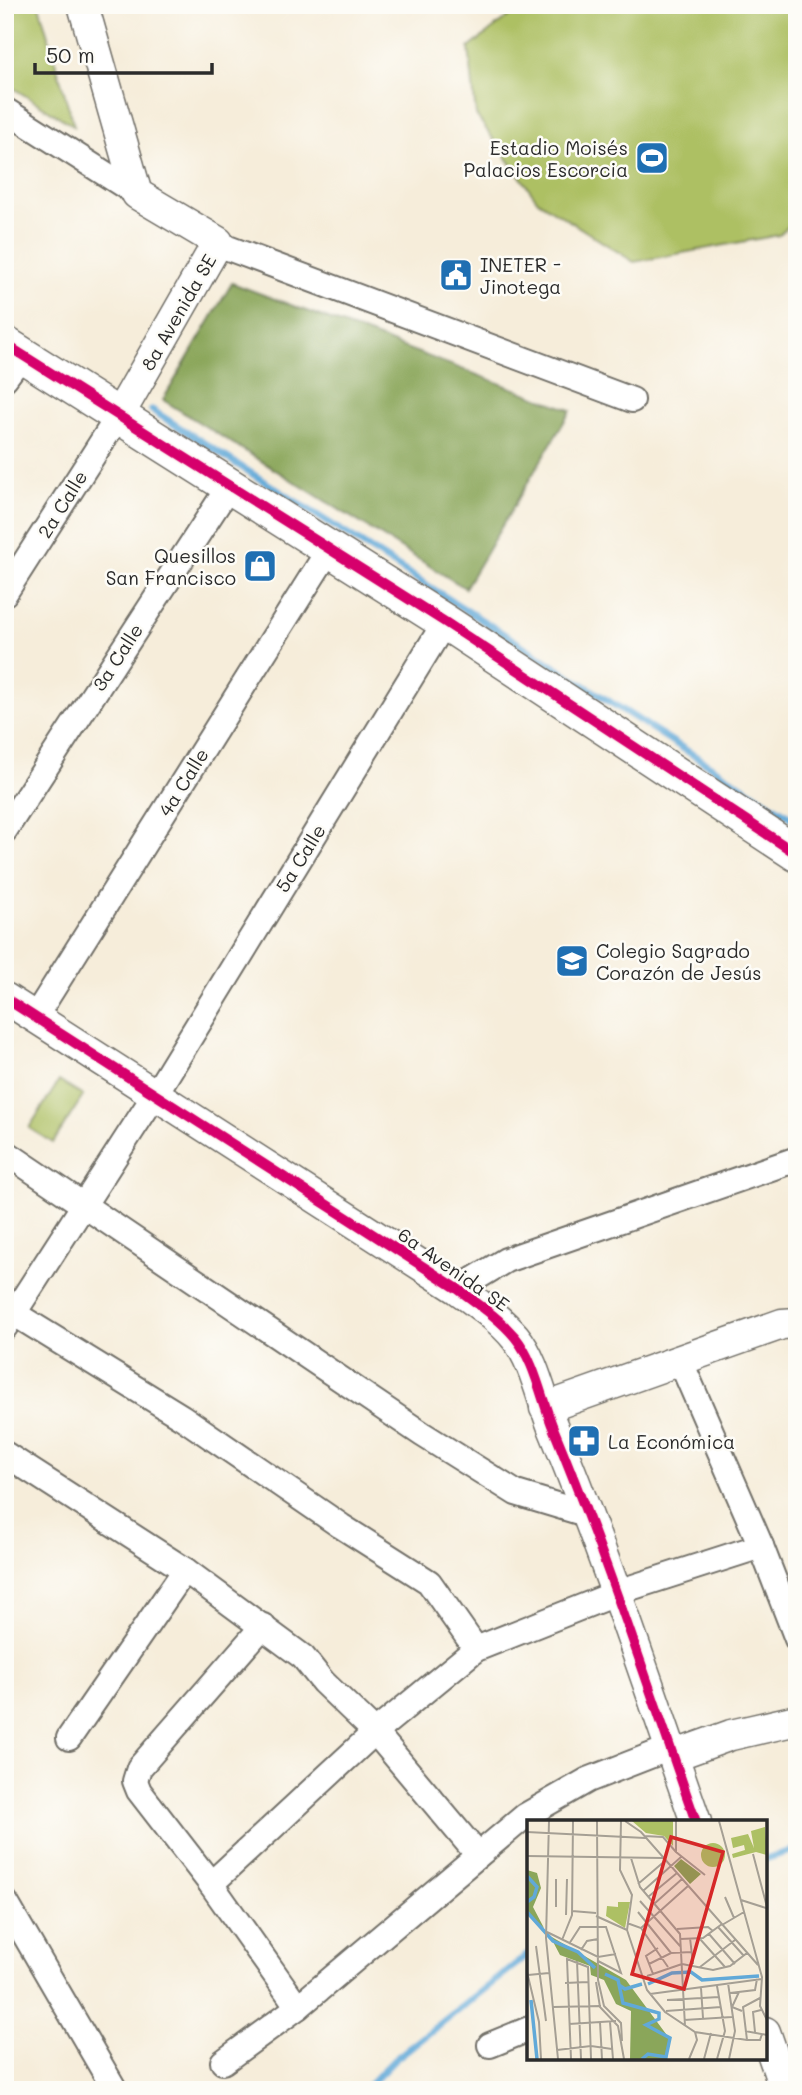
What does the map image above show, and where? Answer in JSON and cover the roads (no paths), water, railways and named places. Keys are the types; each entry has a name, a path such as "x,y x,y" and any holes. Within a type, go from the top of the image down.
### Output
{"main road":[{"path":"11,358 119,415 330,548 797,854"}],"street":[{"path":"83,5 137,194"},
{"path":"5,110 137,194"},
{"name":"8a Avenida SE","path":"119,415 218,242 137,194"},
{"path":"218,242 632,400"},
{"name":"2a Calle","path":"5,593 119,415"},
{"name":"3a Calle","path":"5,830 230,485"},
{"name":"4a Calle","path":"35,1017 330,548"},
{"name":"5a Calle","path":"8,1316 86,1205 445,622"},
{"name":"6a Avenida SE","path":"5,998 458,1289 491,1313 517,1339 533,1371 545,1408 589,1515 694,1820"},
{"path":"5,1152 422,1434 516,1493 589,1515"},
{"path":"458,1289 506,1260 797,1159"},
{"path":"8,1316 183,1417 429,1583 476,1649"},
{"path":"545,1408 782,1324 797,1323"},
{"path":"680,1360 761,1546 797,1639"},
{"path":"5,1454 185,1570 303,1657 323,1682 375,1732 478,1855"},
{"path":"211,1884 375,1732 476,1649 617,1592 761,1546"},
{"path":"69,1738 185,1570"},
{"path":"263,1626 139,1768 135,1781 139,1791 211,1884 298,2007"},
{"path":"223,2062 298,2007 525,1816 588,1780 730,1735 797,1720"},
{"path":"5,1901 115,2090"},
{"path":"490,2045 527,2030"},
{"path":"767,2038 785,2090"}],"waterway":[{"path":"152,410 797,821"},
{"path":"767,1858 797,1849"},
{"path":"365,2090 394,2060 527,1956"}],"place":[{"name":"Estadio Moisés Palacios Escorcia","path":"652,158"},
{"name":"INETER - Jinotega","path":"456,275"},
{"name":"Quesillos San Francisco","path":"260,566"},
{"name":"Colegio Sagrado Corazón de Jesús","path":"572,961"},
{"name":"La Económica","path":"584,1441"}]}
